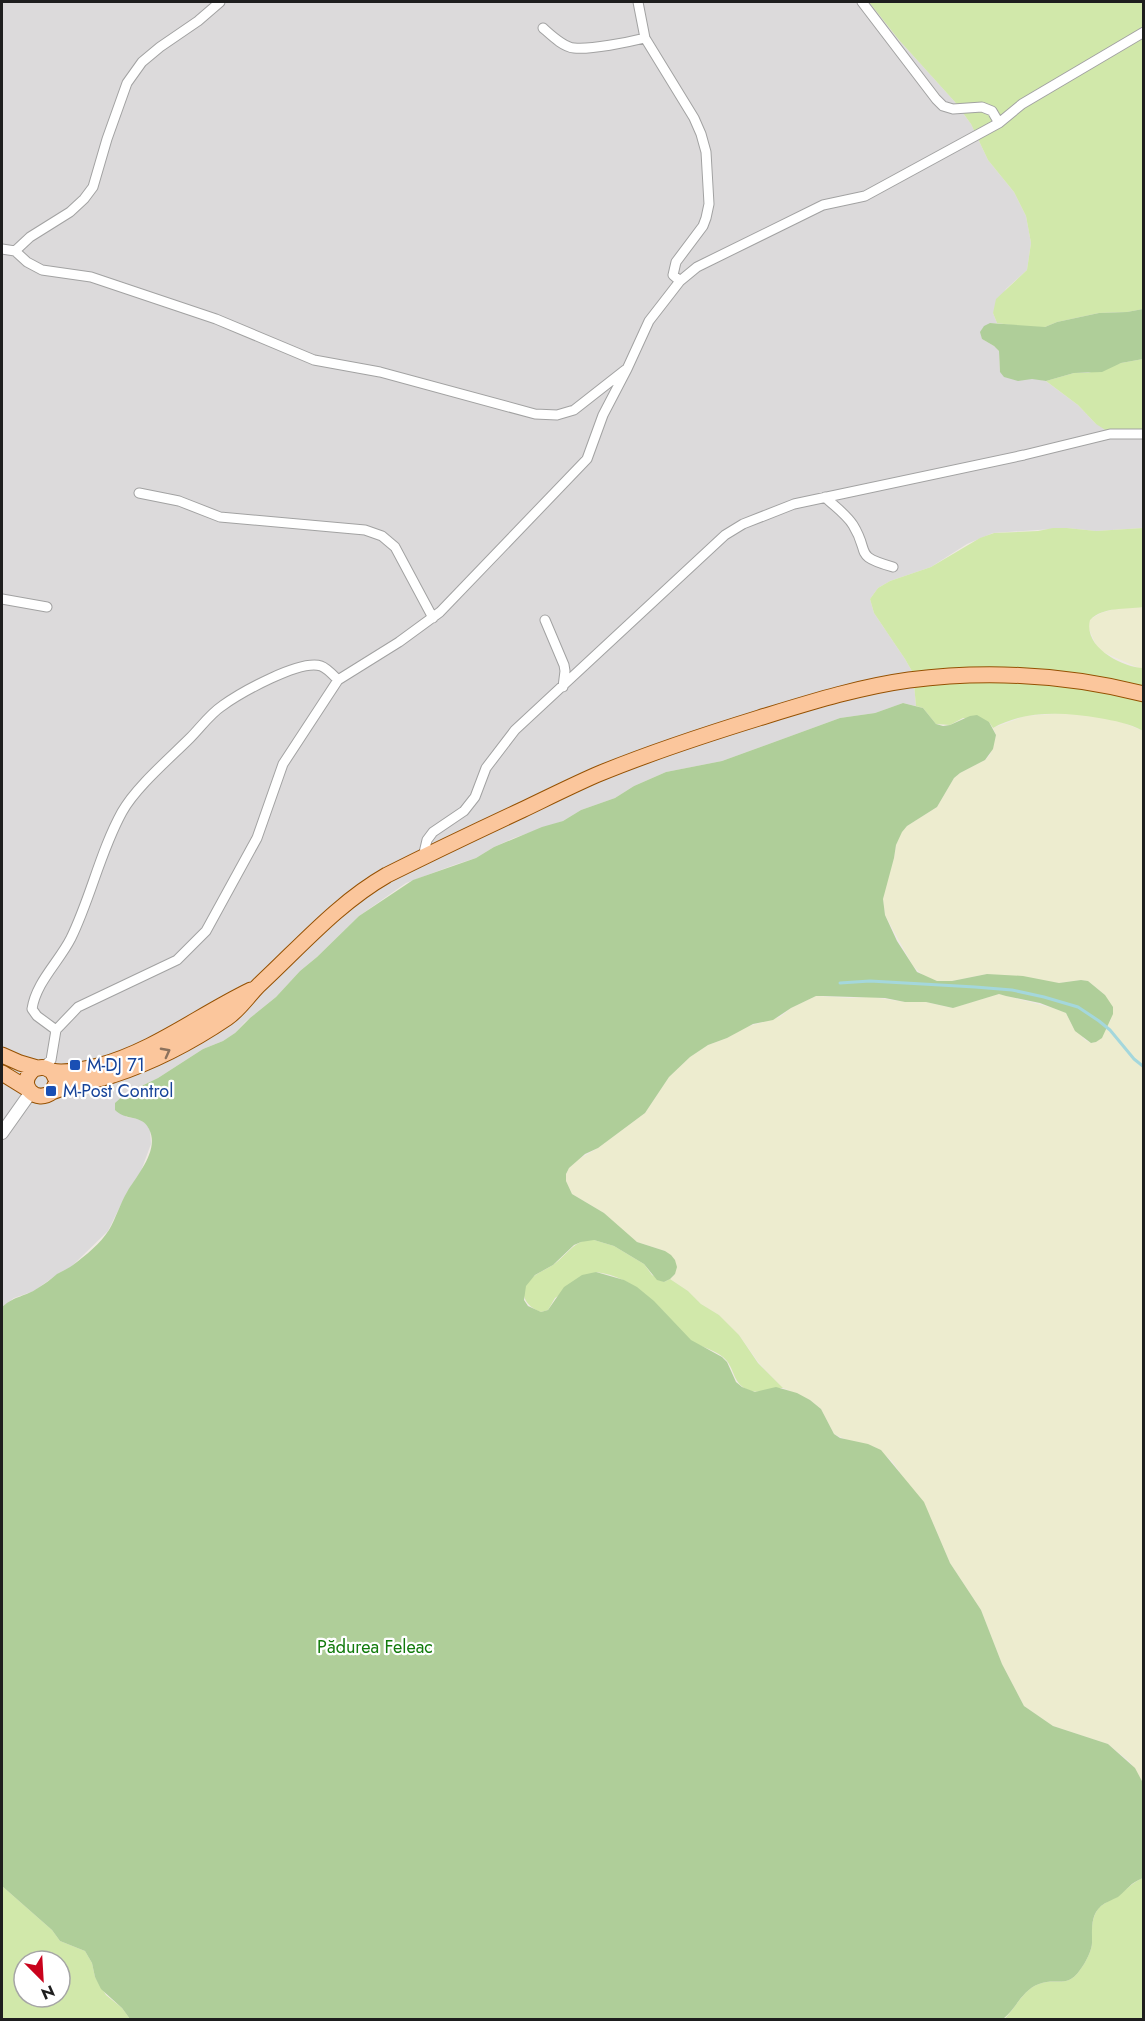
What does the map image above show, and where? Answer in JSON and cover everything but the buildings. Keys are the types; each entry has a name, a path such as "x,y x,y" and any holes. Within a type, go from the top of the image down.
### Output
{"main road":[{"path":"2,1073 43,1097 72,1084 106,1077 156,1058 228,1017 241,1007 257,988 348,901 367,886 595,776 654,753 802,705 870,687 909,680 1019,676 1067,679 1113,686 1143,694"},
{"path":"2,1055 20,1063 44,1069 85,1069 130,1055 257,988"},
{"path":"30,1090 27,1077 30,1073 44,1069"},
{"path":"44,1069 57,1081 52,1092"}],"street":[{"path":"15,251 30,237 70,212 93,187 127,82 142,62 220,2"},
{"path":"638,2 645,38 694,118 706,152 709,204 703,226 675,262 673,275 680,281"},
{"path":"862,2 936,99 944,106 953,109 982,107 992,111 999,123"},
{"path":"543,28 566,45 574,48 645,38"},
{"path":"44,1069 51,1060 56,1030 78,1007 177,960 206,931 257,838 283,764 338,680 433,618 587,459 603,415 649,321 680,281 697,267 823,205 866,196 999,123 1022,104 1143,32"},
{"path":"2,249 15,251 27,262 42,270 91,277 216,319 314,360 380,372 535,414 557,415 574,410 627,369"},
{"path":"423,857 427,840 433,831 464,811 475,797 486,768 515,730 725,535 743,524 766,513 825,497 1110,434 1143,434"},
{"path":"139,493 179,501 220,517 365,530 382,536 395,547 433,618"},
{"path":"825,497 852,523 866,556 873,561 893,567"},
{"path":"2,599 47,607"},
{"path":"545,620 564,665 562,687"},
{"path":"56,1030 37,1016 32,1009 33,1000 37,989 63,954 74,933 84,912 108,841 123,810 136,793 221,706 274,676 296,667 312,665 323,666 338,680"},
{"path":"2,1133 30,1090"}],"shaded area":[{"path":"2,2 869,2 899,40 955,102 971,124 988,160 1014,192 1026,216 1031,243 1027,270 1006,289 993,313 997,323 990,323 982,339 999,351 1000,372 1046,381 1078,405 1096,424 1143,430 1143,528 1096,531 1067,528 993,533 967,544 931,567 890,581 878,588 870,599 874,613 913,673 916,706 903,703 875,713 840,718 722,761 666,772 634,786 615,798 581,810 563,821 514,838 476,858 406,883 359,916 300,971 276,997 235,1033 203,1049 158,1078 125,1094 126,1117 140,1119 145,1123 150,1130 151,1144 141,1171 127,1192 108,1231 71,1267 34,1291 14,1298 2,1307"}],"green space":[{"path":"869,2 1143,2 1143,309 1099,313 1057,322 1045,327 1031,328 997,323 993,313 996,299 1027,270 1031,243 1026,216 1014,192 988,160 971,124 955,102 899,40"},
{"path":"1143,309 1143,359 1121,363 1102,372 1074,373 1046,381 1032,379 1018,381 1004,377 1000,372 999,351 982,339 980,332 990,323 1045,327 1057,322 1099,313"},
{"path":"1143,359 1143,430 1107,431 1046,381 1074,373 1088,373"},
{"path":"1053,528 1096,531 1143,528 1143,607 1102,612 1090,620 1089,630 1092,639 1106,654 1125,664 1143,668 1143,731 1111,720 1059,714 1031,715 993,728 989,722 963,718 950,725 936,724 923,708 916,706 913,673 874,613 870,599 878,588 890,581 931,567 980,538 994,533"},
{"path":"1143,607 1143,668 1141,669 1103,652 1097,647 1088,627 1089,620 1101,613 1118,608"},
{"name":"Pădurea Feleac","path":"903,703 923,708 936,724 943,726 977,715 989,722 996,735 993,749 985,760 954,778 937,807 907,826 902,832 896,845 883,899 885,915 897,941 917,972 937,981 952,981 987,974 1023,976 1059,983 1088,981 1105,995 1113,1007 1113,1014 1102,1038 1091,1043 1075,1031 1066,1013 1040,1003 999,994 953,1008 926,1002 905,1002 885,998 816,996 773,1020 753,1024 708,1045 690,1057 669,1077 645,1113 598,1148 585,1154 569,1168 566,1174 566,1181 572,1194 604,1213 637,1242 671,1255 677,1267 675,1274 664,1282 657,1280 644,1264 614,1246 594,1240 581,1242 574,1245 553,1265 535,1275 526,1286 524,1300 528,1306 541,1312 548,1310 564,1287 582,1275 596,1272 624,1280 654,1301 691,1340 722,1357 727,1362 736,1382 742,1387 755,1392 776,1387 797,1393 821,1409 834,1434 840,1438 868,1444 881,1450 924,1502 950,1563 981,1610 1002,1664 1024,1706 1053,1726 1108,1744 1135,1768 1143,1783 1143,1878 1118,1897 1105,1903 1095,1913 1090,1951 1085,1963 1075,1976 1066,1981 1045,1982 1033,1987 1003,2019 130,2019 122,2008 101,1989 85,1951 60,1941 52,1930 2,1886 2,1307 33,1291 71,1266 102,1240 109,1230 146,1162 152,1145 152,1137 146,1124 119,1113 115,1110 115,1103 125,1094 158,1078 203,1049 235,1033 276,997 300,971 359,916 413,880 476,858 494,847 563,821 581,810 615,798 634,786 666,772 722,761 840,718 875,713"},
{"path":"1083,714 1119,721 1143,731 1143,1783 1130,1762 1108,1744 1053,1726 1024,1706 1002,1664 981,1610 950,1563 930,1516 892,1461 875,1447 834,1434 821,1409 810,1400 783,1388 759,1363 739,1335 719,1315 670,1279 675,1274 665,1251 631,1238 604,1213 572,1194 566,1181 569,1168 579,1159 598,1148 645,1113 669,1077 690,1057 708,1045 727,1038 746,1027 780,1017 791,1008 816,996 871,997 905,1002 926,1002 952,1008 999,994 1066,1013 1072,1025 1085,1040 1091,1043 1101,1038 1106,1025 1111,1020 1105,995 1088,981 1059,983 987,974 952,981 937,981 924,976 913,966 885,915 884,892 902,831 937,807 954,778 990,755 996,735 993,728 1025,716"},
{"path":"587,1240 614,1246 644,1264 652,1275 664,1282 670,1279 688,1291 701,1304 719,1315 739,1335 758,1363 783,1388 756,1392 743,1387 723,1357 691,1341 644,1293 610,1275 596,1272 555,1298 548,1310 541,1312 530,1306 524,1297 528,1282 535,1275 553,1265 577,1244"},
{"path":"1143,1878 1143,2019 1003,2020 1033,1987 1045,1982 1066,1981 1075,1976 1085,1963 1090,1951 1093,1920 1098,1909"},
{"path":"2,1886 52,1930 60,1941 85,1951 92,1963 95,1977 106,1995 122,2008 130,2019 2,2019"}],"waterway":[{"path":"840,983 870,981 975,987 1012,990 1044,997 1078,1007 1099,1021 1144,1067"}],"place":[{"name":"M-DJ 71","path":"75,1065"},
{"name":"M-Post Control","path":"51,1091"}]}
